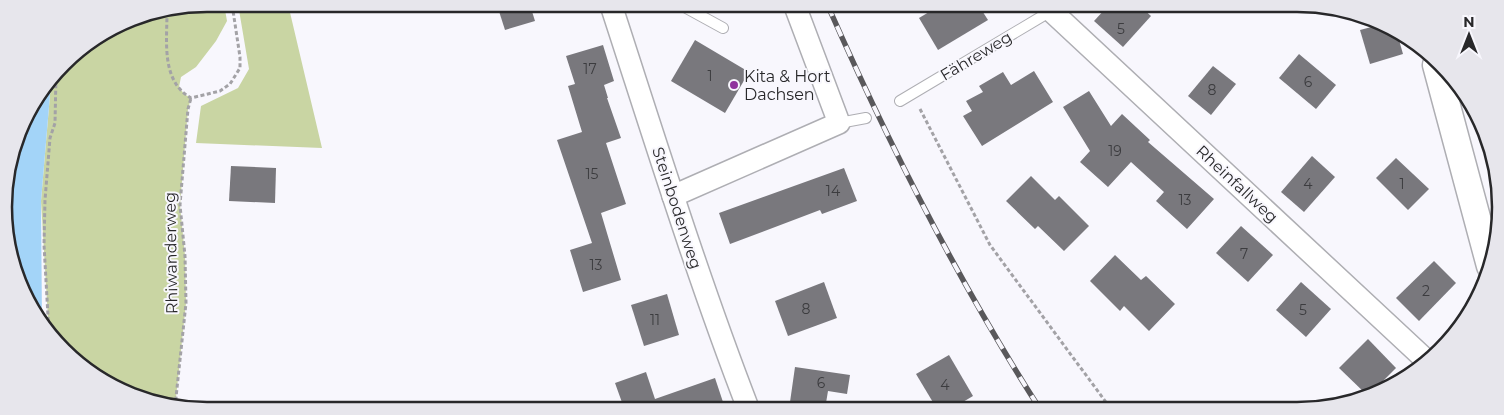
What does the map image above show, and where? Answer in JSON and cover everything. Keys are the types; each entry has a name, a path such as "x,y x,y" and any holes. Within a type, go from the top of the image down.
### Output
{"street":[{"name":"Steinbodenweg","path":"613,12 722,342 746,402"},
{"path":"673,196 839,123 797,12"},
{"name":"Rheinfallweg","path":"1056,12 1422,356"},
{"path":"1439,75 1486,253"}],"lane":[{"path":"694,12 723,28"},
{"name":"Fähreweg","path":"900,101 1046,12"},
{"path":"839,123 866,118"}],"path":[{"path":"167,16 167,61 171,75 184,94 192,98 220,91 230,84 240,68 233,12"},
{"path":"48,320 44,245 50,138 55,114 56,86"},
{"path":"913,94 990,245 1106,402"},
{"name":"Rhiwanderweg","path":"176,400 186,303 185,256 180,205 188,109 192,98"}],"green space":[{"path":"225,12 227,21 216,41 196,67 181,77 179,87 184,94 191,98 188,109 180,205 185,256 186,303 176,400 133,388 99,370 79,354 48,320 41,201 50,93 61,79 99,45 133,27 169,16"},
{"path":"239,12 290,12 322,148 196,143 201,106 238,88 249,69"}],"water":[{"path":"50,93 41,201 42,310 27,282 19,258 12,208 14,182 19,157 27,133"}],"building":[{"path":"499,12 532,12 535,21 505,30"},
{"path":"929,12 983,12 988,20 938,50 919,18"},
{"path":"1102,12 1147,12 1151,16 1123,47 1094,21"},
{"path":"1371,27 1400,42 1403,54 1370,64 1360,30"},
{"path":"695,40 749,72 725,113 671,81"},
{"path":"603,45 614,81 604,85 621,138 606,143 626,204 601,213 621,280 583,292 570,250 592,243 557,140 582,132 568,86 575,84 566,56"},
{"path":"1299,54 1336,85 1316,109 1279,78"},
{"path":"1213,66 1236,84 1211,115 1188,96"},
{"path":"1034,71 1053,102 982,146 963,116 972,111 966,101 983,92 979,86 1003,72 1011,85"},
{"path":"1089,91 1111,126 1122,114 1150,140 1148,142 1214,199 1187,229 1156,201 1164,192 1131,162 1108,187 1080,162 1090,151 1063,107"},
{"path":"1312,156 1335,177 1304,212 1281,192"},
{"path":"1396,158 1429,189 1408,210 1376,178"},
{"path":"231,166 276,168 275,203 229,201"},
{"path":"844,168 857,201 822,214 820,210 730,244 719,213"},
{"path":"1031,176 1055,200 1059,196 1089,226 1064,251 1038,226 1035,229 1006,201"},
{"path":"1241,226 1273,255 1248,282 1216,253"},
{"path":"1115,255 1141,280 1146,276 1175,304 1149,331 1124,306 1120,311 1090,281"},
{"path":"1434,261 1456,283 1419,321 1396,298"},
{"path":"824,282 837,318 788,336 775,301"},
{"path":"1301,282 1331,309 1306,337 1276,310"},
{"path":"667,294 679,335 644,346 631,305"},
{"path":"1368,339 1396,368 1381,383 1363,391 1339,368"},
{"path":"949,355 973,396 963,402 933,402 916,374"},
{"path":"795,367 850,375 847,394 828,391 826,402 790,402"},
{"path":"646,372 655,399 715,378 723,402 622,402 615,383"}],"railway":[{"path":"831,12 875,110 926,212 981,312 1036,402"}],"place":[{"name":"Kita & Hort Dachsen","path":"734,85"}]}
